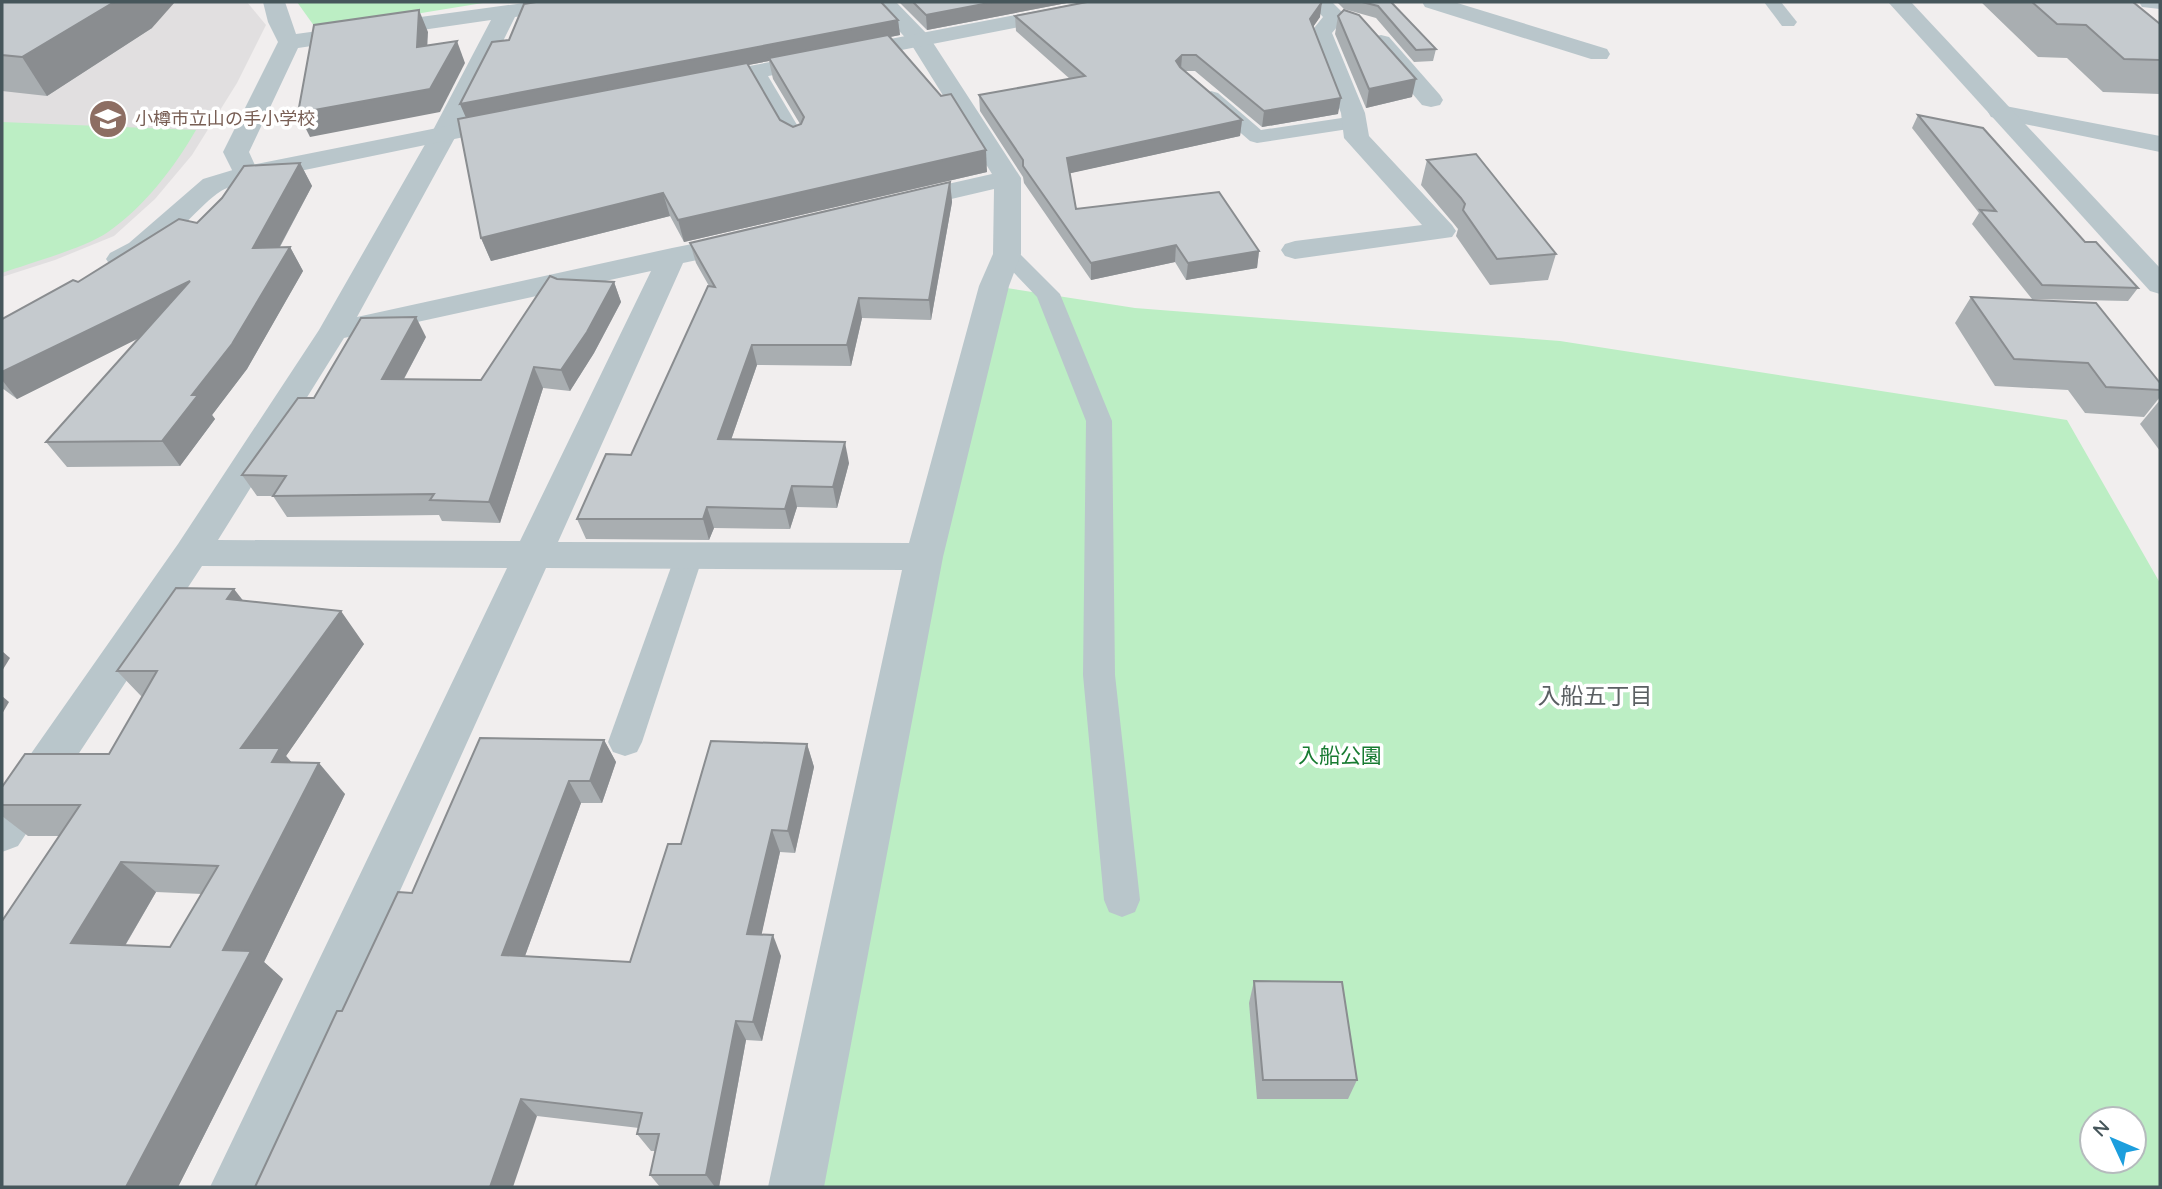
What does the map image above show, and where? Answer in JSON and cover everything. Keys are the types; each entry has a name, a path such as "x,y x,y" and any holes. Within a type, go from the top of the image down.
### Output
{"street":[{"path":"274,2 279,22 289,42"},
{"path":"289,42 576,2"},
{"path":"796,1187 924,557 994,286 1007,254 1008,178 920,40 884,2"},
{"path":"675,88 1116,2"},
{"path":"1433,2 1599,54"},
{"path":"1899,2 2160,285"},
{"path":"2150,2 2160,3"},
{"path":"2,832 191,553 334,330 444,134 506,13"},
{"path":"1295,250 1442,231 1357,138 1355,122 1321,33 1344,16 1431,100"},
{"path":"246,174 236,152 289,42"},
{"path":"2000,112 2160,145"},
{"path":"97,272 139,249 212,186 246,174 539,115"},
{"path":"874,209 1008,178"},
{"path":"334,330 713,248"},
{"path":"238,1187 672,257"},
{"path":"191,553 924,557"}],"lane":[{"path":"1772,2 1788,23"},
{"path":"756,71 796,141"},
{"path":"1197,86 1257,137 1355,122"},
{"path":"1007,254 1048,294 1100,421 1099,675 1122,900"},
{"path":"625,742 690,556"}],"shaded area":[{"name":"小樽市立山の手小学校","path":"2,2 247,2 266,25 237,83 192,155 155,199 114,236 55,260 2,277"}],"green space":[{"path":"297,2 489,2 317,30"},
{"path":"2,122 196,130 158,185 122,222 98,238 2,273"},
{"name":"入船公園","path":"994,286 1135,308 1560,341 2067,420 2160,583 2160,1187 812,1187"}],"building":[{"path":"2,2 114,2 22,57 2,55"},
{"path":"881,2 898,20 460,104 492,42 509,40 524,4"},
{"path":"913,2 994,2 926,15"},
{"path":"1087,2 1322,2 1310,19 1341,98 1264,111 1196,55 1182,55 1176,61 1180,67 1242,120 1067,158 1076,209 1219,192 1259,251 1188,263 1176,245 1091,263 1023,166 1023,160 979,95 1085,76 1015,16"},
{"path":"1362,2 1391,2 1436,49 1416,50 1378,6"},
{"path":"2032,2 2133,2 2160,24 2160,60 2124,59 2086,25 2057,24"},
{"path":"419,10 417,47 457,41 430,89 298,113 314,25"},
{"path":"1344,10 1359,15 1416,79 1369,89 1338,16"},
{"path":"888,35 941,96 951,94 986,150 678,220 663,193 481,238 458,119 747,63 780,120 793,127 801,124 804,117 769,58"},
{"path":"1918,115 1983,128 2085,242 2096,242 2138,288 2042,285 1980,210 1996,211"},
{"path":"1476,154 1556,254 1497,259 1463,210 1465,204 1461,198 1427,160"},
{"path":"300,163 253,248 290,247 232,344 192,395 198,395 162,441 46,442 190,281 2,372 2,319 73,280 78,282 179,219 197,223 222,198 244,166"},
{"path":"950,182 929,300 859,298 847,345 752,345 718,439 845,442 833,487 792,486 785,509 707,507 703,519 577,519 606,454 631,455 708,286 715,287 690,243"},
{"path":"550,276 557,279 614,282 587,332 561,370 534,367 489,502 430,500 434,494 273,496 286,476 242,475 298,398 314,398 361,318 416,317 382,379 481,380"},
{"path":"1971,297 2096,303 2160,383 2160,390 2106,387 2088,363 2014,359"},
{"path":"176,588 234,589 227,599 341,611 241,748 280,748 272,762 319,763 223,950 251,951 126,1187 2,1187 2,921 80,805 2,805 2,787 25,754 109,754 157,671 117,671","holes":["121,862 218,866 170,947 71,943"]},
{"path":"480,738 604,740 590,781 569,781 502,955 630,962 668,844 681,844 711,741 807,744 788,831 772,830 747,934 773,935 753,1022 736,1021 706,1175 650,1175 659,1134 637,1134 642,1113 521,1099 490,1187 255,1187 337,1011 342,1011 398,892 412,893"},
{"path":"1254,981 1342,982 1357,1080 1263,1080"}],"place":[{"name":"小樽市立山の手小学校","path":"108,119"}],"district":[{"name":"入船五丁目","path":"1595,696"}]}
